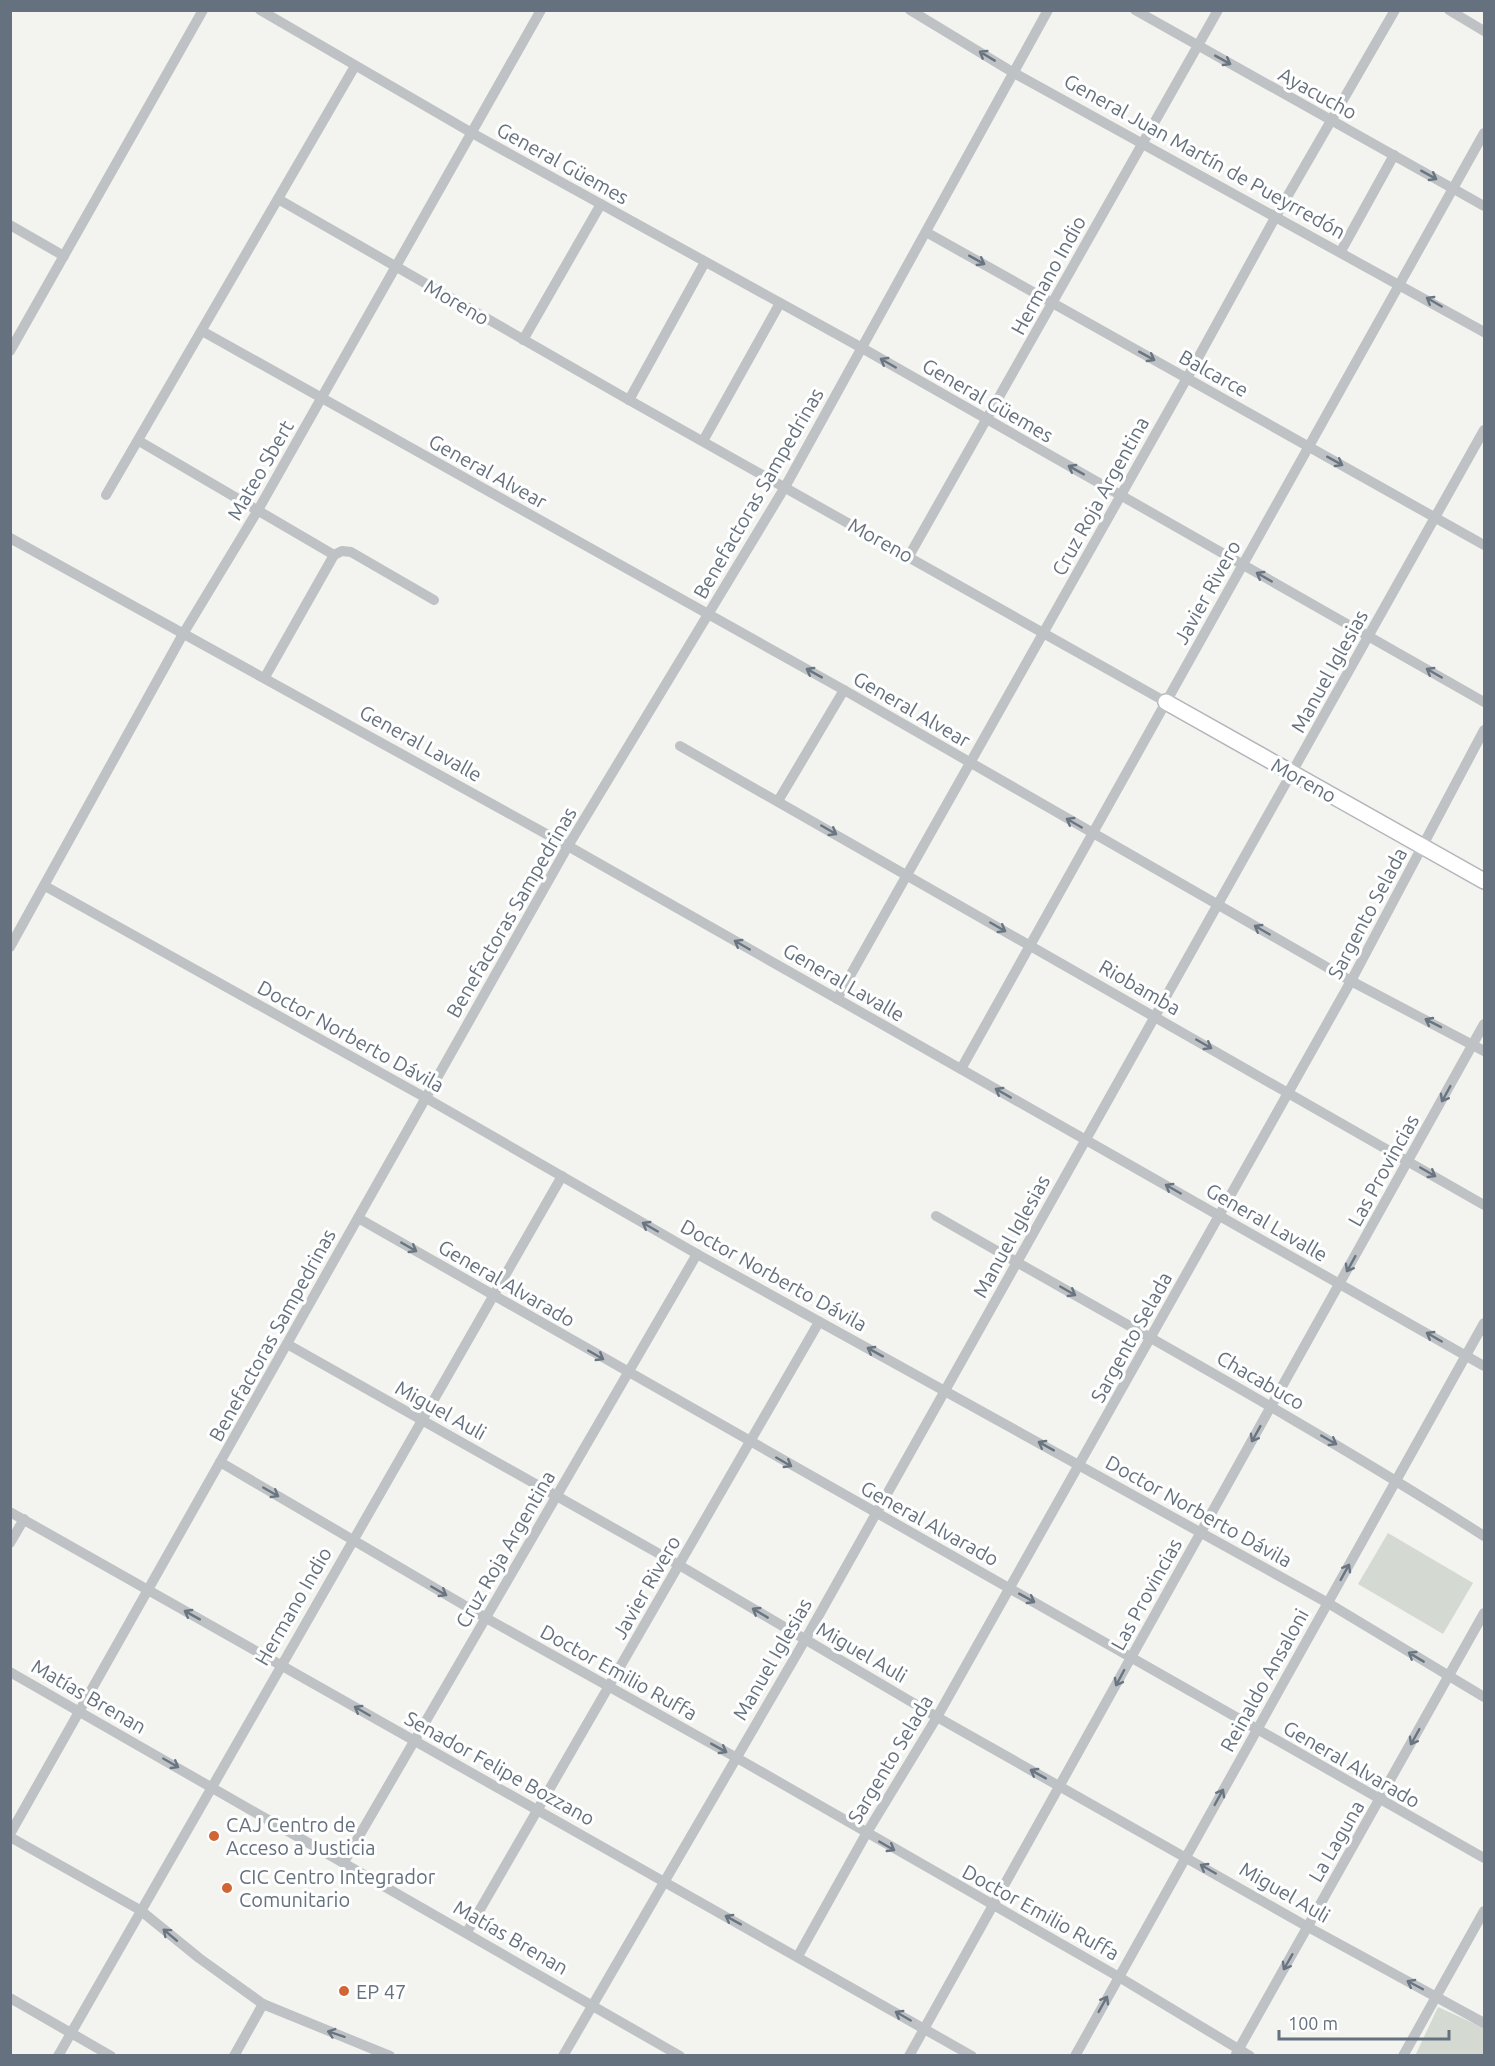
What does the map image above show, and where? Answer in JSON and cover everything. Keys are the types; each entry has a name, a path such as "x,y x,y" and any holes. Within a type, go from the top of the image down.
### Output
{"street":[{"path":"10,351 203,10"},
{"name":"General Güemes","path":"260,10 472,133 862,348 1485,702"},
{"name":"Mateo Sbert","path":"10,947 183,634 258,510 397,268 541,10"},
{"name":"General Juan Martín de Pueyrredón","path":"909,10 1014,73 1401,283 1485,332"},
{"name":"Benefactoras Sampedrinas","path":"10,1836 568,846 785,487 1048,10"},
{"name":"Ayacucho","path":"1135,10 1485,206"},
{"name":"Hermano Indio","path":"909,556 1218,10"},
{"name":"Cruz Roja Argentina","path":"837,999 1276,216 1333,121 1395,10"},
{"path":"1449,10 1485,31"},
{"path":"106,495 356,66"},
{"name":"Javier Rivero","path":"961,1069 1485,133"},
{"path":"1341,251 1394,155"},
{"name":"Moreno","path":"278,199 629,400 1485,881"},
{"path":"523,340 600,204"},
{"path":"10,225 64,256"},
{"name":"Balcarce","path":"926,232 1485,545"},
{"path":"629,400 705,262"},
{"path":"703,441 780,303"},
{"name":"General Alvear","path":"202,331 844,690 1351,981 1485,1051"},
{"name":"Manuel Iglesias","path":"563,2055 805,1640 874,1513 1485,430"},
{"path":"139,441 334,555"},
{"name":"General Lavalle","path":"10,538 568,846 1485,1366"},
{"path":"265,677 334,555 342,551 351,552 434,600"},
{"path":"778,801 844,690"},
{"name":"Sargento Selada","path":"798,1956 866,1834 937,1717 1289,1093 1485,730"},
{"name":"Riobamba","path":"680,746 1485,1205"},
{"name":"Doctor Norberto Dávila","path":"45,886 426,1098 697,1254 1328,1603 1485,1697"},
{"name":"Las Provincias","path":"909,2055 1061,1787 1131,1657 1485,1024"},
{"name":"Hermano Indio","path":"58,2055 562,1176"},
{"name":"Chacabuco","path":"936,1216 1271,1406 1397,1480 1485,1536"},
{"name":"General Alvarado","path":"358,1218 1380,1801 1485,1858"},
{"name":"Cruz Roja Argentina","path":"344,1862 697,1254"},
{"name":"Javier Rivero","path":"467,1932 819,1322"},
{"name":"Reinaldo Ansaloni","path":"1075,2055 1485,1323"},
{"name":"Miguel Auli","path":"287,1344 679,1565 937,1717 1308,1927 1485,2023"},
{"name":"Doctor Emilio Ruffa","path":"220,1462 486,1618 737,1758 1119,1977 1236,2053 1250,2055"},
{"name":"Senador Felipe Bozzano","path":"10,1512 972,2055"},
{"path":"10,1542 24,1519"},
{"name":"La Laguna","path":"1236,2053 1485,1613"},
{"name":"Matías Brenan","path":"10,1672 680,2055"},
{"path":"10,1836 140,1910 199,1958 263,2004 390,2055"},
{"path":"1403,2055 1485,1911"},
{"path":"10,1998 111,2055"},
{"path":"234,2055 263,2004"}],"shaded area":[{"path":"1388,1533 1473,1583 1443,1634 1358,1584"},
{"path":"1438,2007 1484,2028 1484,2055 1415,2056"}],"place":[{"name":"CAJ Centro de Acceso a Justicia","path":"214,1836"},
{"name":"CIC Centro Integrador Comunitario","path":"227,1888"},
{"name":"EP 47","path":"344,1991"}]}
